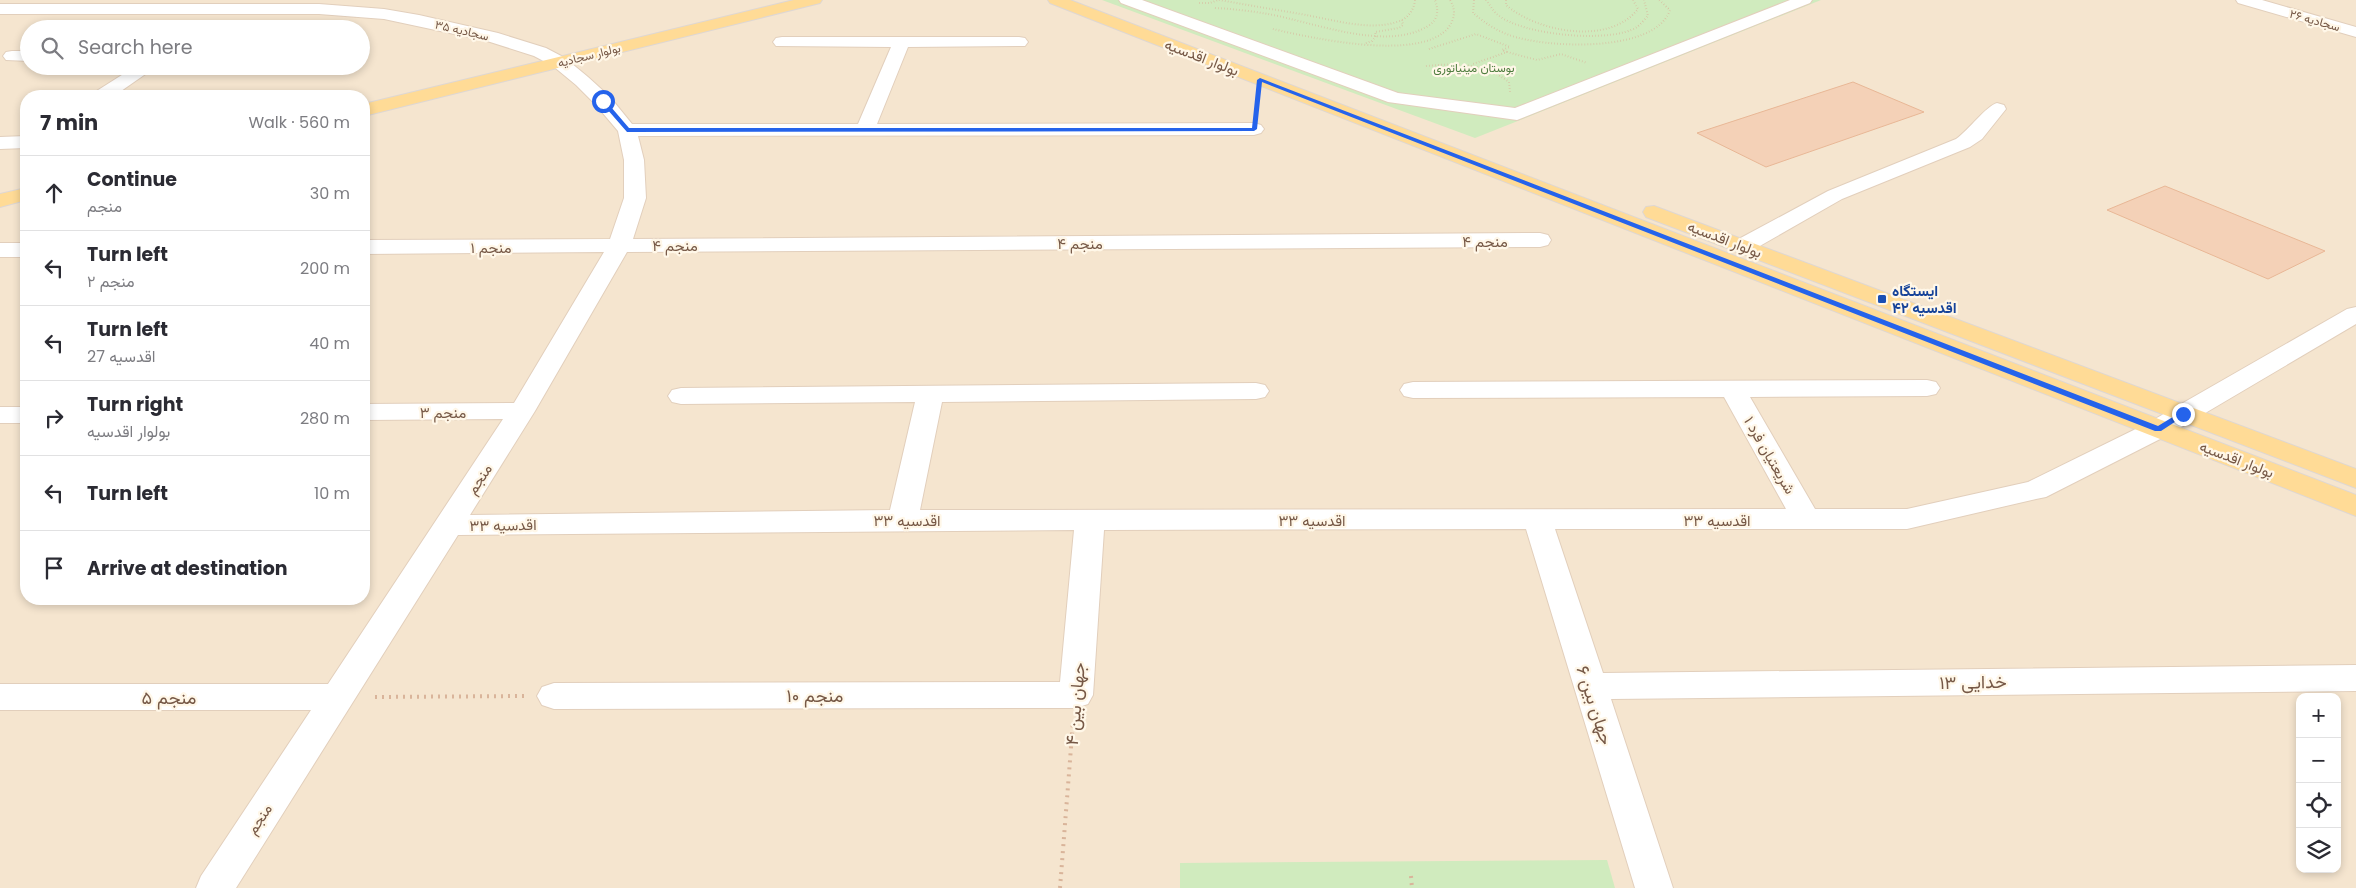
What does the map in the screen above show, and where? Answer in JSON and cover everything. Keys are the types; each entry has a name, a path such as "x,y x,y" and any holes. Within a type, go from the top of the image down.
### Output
{"main road":[{"name":"بولوار سجادیه","path":"370,108 756,0"},
{"name":"بولوار سجادیه","path":"370,93 814,0"},
{"name":"بولوار اقدسیه","path":"1056,0 2356,506"},
{"name":"بولوار اقدسیه","path":"1095,0 2356,479"},
{"path":"0,182 20,177"},
{"path":"0,201 20,196"}],"street":[{"path":"86,9 102,0"},
{"path":"384,14 401,0"},
{"path":"1127,0 1395,98 1517,114 1804,0"},
{"name":"سجادیه ۲۶","path":"2244,0 2356,32"},
{"name":"سجادیه ۳۵","path":"0,9 319,9 384,14 492,37 549,57"},
{"path":"220,20 236,10"},
{"path":"782,42 1019,42"},
{"path":"865,130 902,42"},
{"name":"منجم","path":"215,888 522,411 619,246 635,198 634,160 627,130 603,101 549,57"},
{"path":"111,90 134,75"},
{"path":"1743,246 1835,195 1963,143 1975,135 1997,109"},
{"path":"627,130 1254,129"},
{"path":"0,143 20,142"},
{"name":"منجم ۴","path":"619,246 1540,240"},
{"name":"منجم ۱","path":"370,248 619,246"},
{"path":"0,250 20,250"},
{"name":"اقدسیه ۳۳","path":"449,525 903,520 1538,521 1907,519 2036,490 2158,429 2356,314"},
{"path":"1413,390 1927,388"},
{"name":"شریعتیان فرد ۱","path":"1733,389 1807,520"},
{"path":"681,396 1256,391"},
{"path":"903,520 930,394"},
{"name":"منجم ۳","path":"370,412 522,411"},
{"path":"0,415 20,415"},
{"name":"جهان بین ۴","path":"1076,695 1090,520"},
{"name":"جهان بین ۶","path":"1538,521 1654,888"},
{"name":"خدایی ۱۳","path":"1589,686 2356,678"},
{"name":"منجم ۱۰","path":"554,696 1076,695"},
{"name":"منجم ۵","path":"0,697 338,698"}],"path":[{"path":"1219,0 1346,22 1382,24 1402,20 1415,6 1415,0"},
{"path":"1215,8 1269,14 1356,34 1376,36 1417,32 1429,28 1436,20 1438,13 1435,0"},
{"path":"1272,29 1301,36 1363,44 1411,45 1429,41 1443,35 1451,27 1455,16 1453,4 1450,0"},
{"path":"1474,0 1474,13 1482,22 1497,30 1521,39 1548,44 1579,46 1627,40 1650,31 1668,16 1670,10 1659,0"},
{"path":"1486,0 1490,9 1503,18 1519,25 1542,32 1589,37 1632,30 1644,24 1648,14 1647,5 1644,0"},
{"path":"1506,0 1506,5 1512,12 1528,22 1546,27 1577,30 1618,26 1630,19 1638,10 1633,0"},
{"path":"1363,44 1372,41 1376,36 1375,32 1399,28 1403,25 1402,20"},
{"path":"1429,49 1476,34 1510,48 1502,50 1537,60 1561,54 1590,64"},
{"path":"1426,66 1472,65 1507,52"},
{"path":"1464,107 1496,102 1506,97 1511,90 1509,82 1501,75 1472,65"},
{"name":"جهان بین ۴","path":"1060,888 1076,695"},
{"path":"338,698 554,696"},
{"path":"1411,876 1412,888"}],"shaded area":[{"path":"0,0 2356,0 2356,888 0,888"}],"green space":[{"name":"بوستان مینیاتوری","path":"1102,0 1821,0 1475,138"},
{"path":"1607,860 1615,888 1180,888 1180,863"}],"building":[{"path":"1853,82 1924,112 1766,167 1697,133"},
{"path":"2165,186 2325,251 2268,279 2107,210"}],"place":[{"name":"ایستگاه اقدسیه ۴۲","path":"1882,299"}],"route":[{"path":"603,101 627,130 1254,129 1260,80 2158,429 2183,414"}]}
